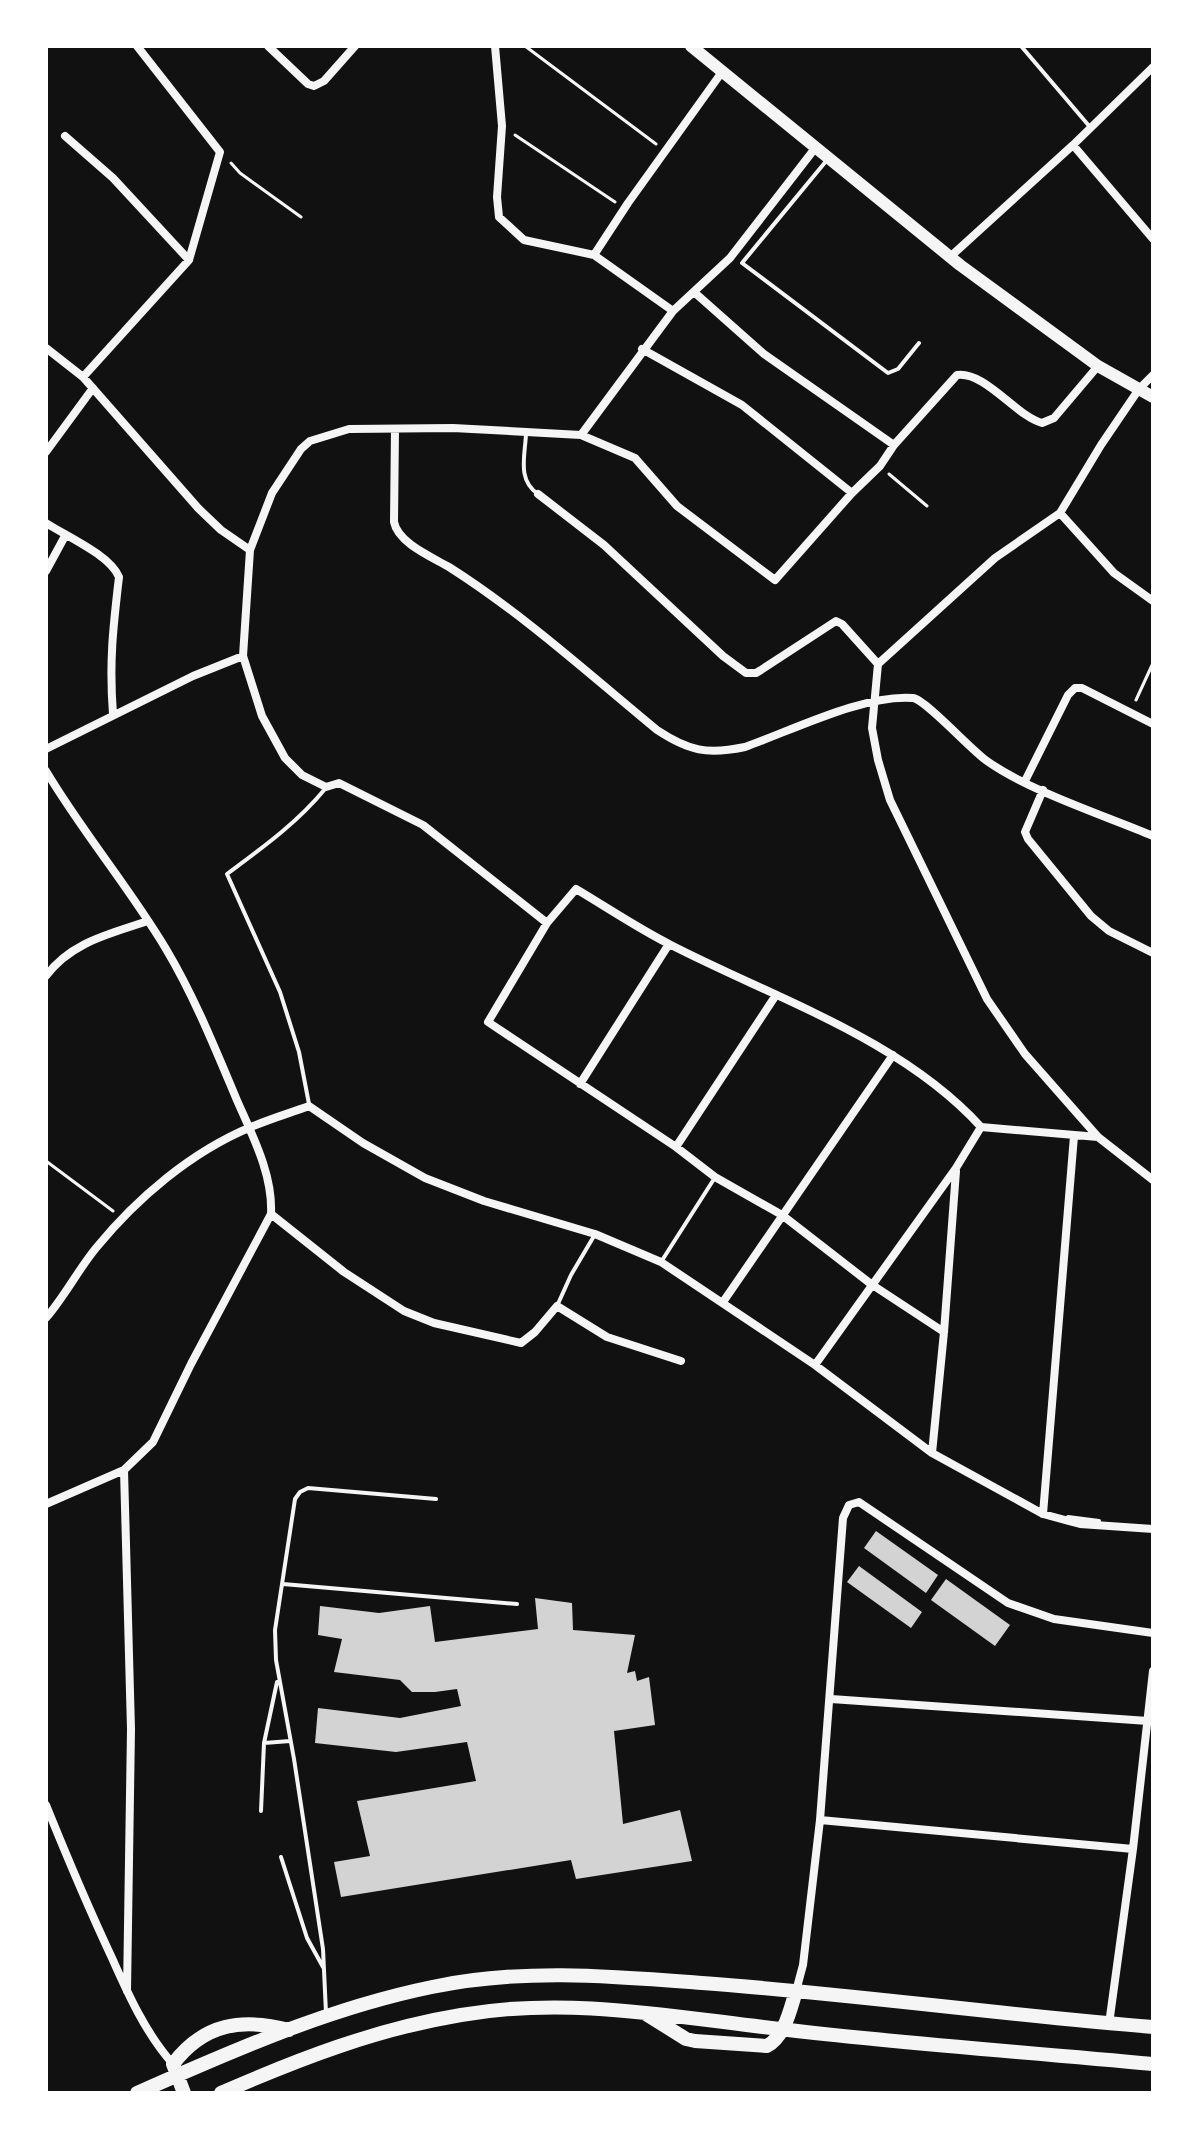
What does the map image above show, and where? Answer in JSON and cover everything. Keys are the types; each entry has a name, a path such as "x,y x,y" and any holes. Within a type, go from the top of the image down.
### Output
{"main road":[{"path":"702,49 722,72 950,257 1098,366 1153,397"},
{"path":"137,2093 174,2070 326,2015 434,1987 494,1978 569,1974 796,1991 1153,2027"},
{"path":"642,2011 686,2039 767,2046 775,2041 782,2030 796,1991"},
{"path":"221,2093 305,2056 378,2032 463,2014 569,2006 642,2011 782,2030 1153,2064"},
{"path":"174,2070 195,2040 215,2030 262,2023 289,2030"},
{"path":"174,2070 184,2093"}],"street":[{"path":"83,377 189,260 220,152 137,46"},
{"path":"268,46 312,86 324,81 355,46"},
{"path":"495,46 502,126 497,197 499,217 524,240 594,255 673,311"},
{"path":"950,257 1153,67"},
{"path":"594,255 722,72"},
{"path":"65,136 113,178 189,260"},
{"path":"1073,145 1153,239"},
{"path":"581,435 673,311 730,258 816,147"},
{"path":"694,292 764,354 894,445"},
{"path":"46,348 83,377 198,508 221,530 250,550"},
{"path":"642,349 742,405 852,493"},
{"path":"547,923 423,825 339,783 326,787 302,775 285,758 262,716 243,656 250,550 272,493 301,449 310,441 349,429 526,431 581,435 635,458 677,506 775,580 880,466 894,445 957,375 970,376 1031,419 1042,423 1054,418 1098,366"},
{"path":"1153,375 1139,389 1101,445 1060,513 995,558 878,664 872,728 890,800 987,999 1025,1054 1098,1137 1153,1180"},
{"path":"46,452 93,388"},
{"path":"395,429 394,522 401,535 493,595 657,730 677,742 696,751 724,752 874,701 919,700 967,746 990,763 1043,790 1153,836"},
{"path":"538,494 604,545 723,656 746,673 761,670 836,621 878,664"},
{"path":"1060,513 1114,573 1153,601"},
{"path":"46,523 104,558 119,577 110,643 113,714"},
{"path":"46,571 65,536"},
{"path":"46,749 193,676 243,656"},
{"path":"1025,781 1068,695 1075,688 1082,688 1153,724"},
{"path":"46,771 70,811 148,921 187,988 249,1128 272,1195 271,1214 191,1364 158,1434 141,1456 124,1470 46,1504"},
{"path":"1043,790 1025,832 1028,839 1091,916 1109,931 1153,953"},
{"path":"944,1332 871,1284 782,1215 715,1177 676,1147 488,1022 547,923 576,889 669,944 893,1055 961,1107 981,1127 1098,1137"},
{"path":"46,976 60,958 78,946 148,921"},
{"path":"580,1084 669,944"},
{"path":"676,1147 776,995"},
{"path":"723,1302 893,1055"},
{"path":"46,1318 94,1250 122,1218 196,1156 249,1128 309,1106 363,1143 425,1178 484,1201 595,1234 661,1262 815,1365 932,1453"},
{"path":"815,1365 956,1168 981,1127"},
{"path":"1074,1136 1043,1514 1080,1524 1153,1529"},
{"path":"932,1453 956,1168"},
{"path":"271,1214 380,1297 434,1323 521,1343 557,1306 607,1337 681,1361"},
{"path":"124,1470 131,1729 127,1991"},
{"path":"796,1991 803,1965 820,1820 843,1518 853,1502 859,1502 1008,1603 1054,1619 1153,1633"},
{"path":"1109,2024 1153,1671"},
{"path":"831,1699 1148,1721"},
{"path":"46,1805 77,1884 127,1991 174,2070"},
{"path":"820,1820 1133,1849"}],"lane":[{"path":"1021,46 1090,127"},
{"path":"829,158 742,263 888,373 898,369 919,343"},
{"path":"526,431 524,475 531,489 538,494"},
{"path":"309,1106 299,1052 280,992 227,874 282,833 326,787"},
{"path":"661,1262 715,1177"},
{"path":"557,1306 595,1234"},
{"path":"932,1453 1043,1514"},
{"path":"326,2015 324,1969 278,1677 275,1630 295,1499 308,1488 436,1499"},
{"path":"283,1584 517,1604"},
{"path":"261,1811 264,1743 278,1677"},
{"path":"264,1743 290,1741"},
{"path":"281,1857 307,1938 324,1969"}],"path":[{"path":"525,46 666,151"},
{"path":"502,126 624,209"},
{"path":"220,152 240,173 301,217"},
{"path":"880,466 927,506"},
{"path":"1130,712 1153,663"},
{"path":"46,1161 122,1218"}],"building":[{"path":"876,1531 938,1575 926,1593 864,1548"},
{"path":"859,1566 922,1612 911,1628 847,1582"},
{"path":"946,1579 1010,1625 995,1646 931,1600"},
{"path":"535,1598 572,1603 573,1630 635,1635 627,1673 635,1671 637,1681 649,1677 655,1725 614,1731 623,1824 680,1810 692,1861 576,1879 571,1860 341,1897 334,1862 370,1856 357,1801 476,1781 467,1742 396,1752 315,1743 318,1708 400,1718 461,1706 457,1689 412,1692 400,1680 334,1672 342,1639 318,1635 320,1606 379,1613 430,1606 435,1642 538,1629"}]}
